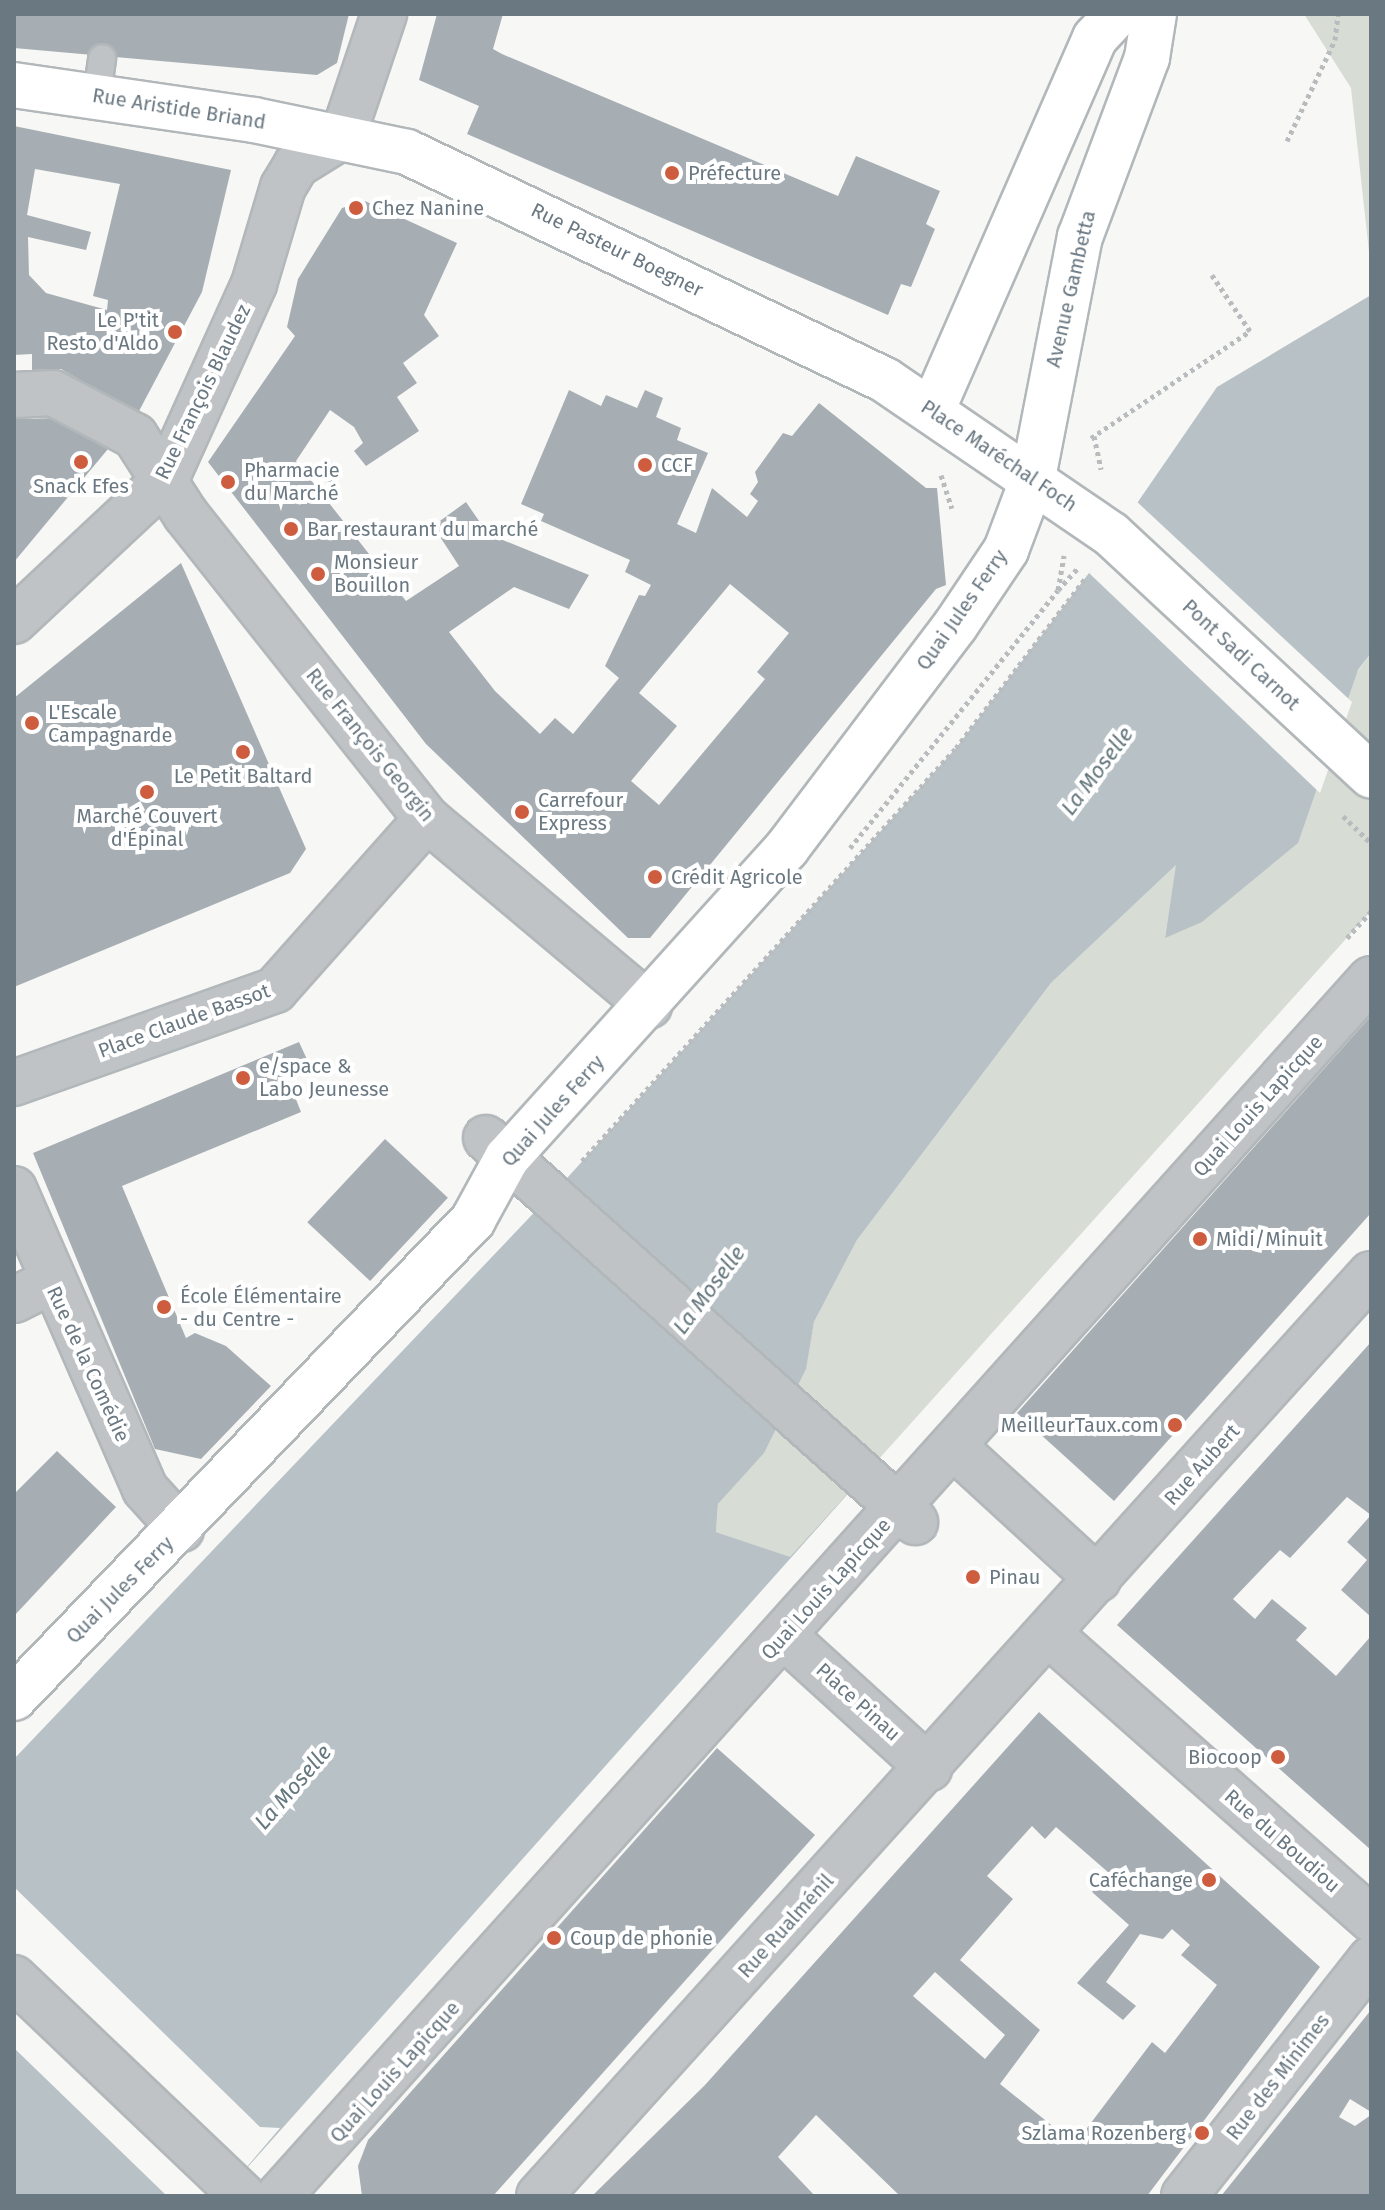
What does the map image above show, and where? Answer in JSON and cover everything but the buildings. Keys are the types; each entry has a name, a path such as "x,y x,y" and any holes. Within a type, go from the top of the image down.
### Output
{"street":[{"path":"343,136 384,14"},
{"path":"932,411 1095,38 1117,14"},
{"name":"Avenue Gambetta","path":"1033,478 1080,237 1147,58 1154,14"},
{"name":"Rue Aristide Briand","path":"14,85 100,76 343,136"},
{"name":"Rue Pasteur Boegner","path":"343,136 435,165 885,380"},
{"name":"Rue François Blaudez","path":"14,621 166,479 254,284 283,187 296,165 343,136"},
{"name":"Place Maréchal Foch","path":"885,380 1033,478 1096,549"},
{"name":"Rue François Georgin","path":"14,395 53,393 135,436 166,479 186,515 427,819 649,1005"},
{"name":"Quai Jules Ferry","path":"14,1698 181,1529 473,1220 497,1148 649,1005 787,848 955,626 1006,550 1033,478"},
{"name":"Pont Sadi Carnot","path":"1096,549 1371,776"},
{"name":"Place Claude Bassot","path":"14,1083 275,990 427,819"},
{"name":"Quai Louis Lapicque","path":"253,2194 785,1637 907,1515 955,1448 1371,979"},
{"path":"497,1148 565,1180 907,1515"},
{"name":"Rue de la Comédie","path":"14,1189 32,1291 145,1489 181,1529"},
{"name":"Rue Aubert","path":"1041,1645 1371,1274"},
{"path":"955,1448 1098,1579"},
{"name":"Place Pinau","path":"785,1637 929,1768"},
{"name":"Rue Rualménil","path":"539,2196 1041,1645"},
{"name":"Rue du Boudiou","path":"1041,1645 1371,1919"},
{"name":"Rue des Minimes","path":"1184,2196 1371,1959"},
{"path":"14,1978 253,2194"}],"path":[{"path":"1287,141 1335,40 1338,14"},
{"path":"1058,590 1096,549"},
{"path":"565,1180 956,748 1089,573 1100,584"},
{"path":"1337,810 1371,843"}],"shaded area":[{"path":"1304,14 1371,14 1371,270 1351,88"},
{"path":"1371,653 1371,911 790,1558 716,1532 718,1504 764,1452 805,1369 814,1322 857,1240 1051,983 1177,864 1165,937"}],"water":[{"name":"La Moselle","path":"1371,295 1371,653 1358,670 1298,843 1202,922 1165,938 1176,865 1051,983 857,1240 814,1322 806,1369 764,1453 718,1504 716,1532 790,1557 879,1459 222,2196 14,2196 14,1759 568,1177 956,748 1089,573 1217,387"}],"pier":[{"path":"1135,500 1352,702 1320,793 1089,573"},
{"path":"14,1887 260,2127 280,2128 222,2196 167,2196 14,2048"}],"place":[{"name":"Préfecture","path":"672,173"},
{"name":"Chez Nanine","path":"356,208"},
{"name":"Le P'tit Resto d'Aldo","path":"175,332"},
{"name":"Snack Efes","path":"81,462"},
{"name":"CCF","path":"645,465"},
{"name":"Pharmacie du Marché","path":"228,482"},
{"name":"Bar restaurant du marché","path":"291,529"},
{"name":"Monsieur Bouillon","path":"318,574"},
{"name":"L'Escale Campagnarde","path":"32,723"},
{"name":"Le Petit Baltard","path":"243,752"},
{"name":"Marché Couvert d'Épinal","path":"147,792"},
{"name":"Carrefour Express","path":"522,812"},
{"name":"Crédit Agricole","path":"655,877"},
{"name":"e/space & Labo Jeunesse","path":"243,1078"},
{"name":"Midi/Minuit","path":"1200,1239"},
{"name":"École Élémentaire - du Centre -","path":"164,1307"},
{"name":"MeilleurTaux.com","path":"1175,1425"},
{"name":"Pinau","path":"973,1577"},
{"name":"Biocoop","path":"1278,1757"},
{"name":"Caféchange","path":"1209,1880"},
{"name":"Coup de phonie","path":"554,1938"},
{"name":"Szlama Rozenberg","path":"1202,2133"}]}
